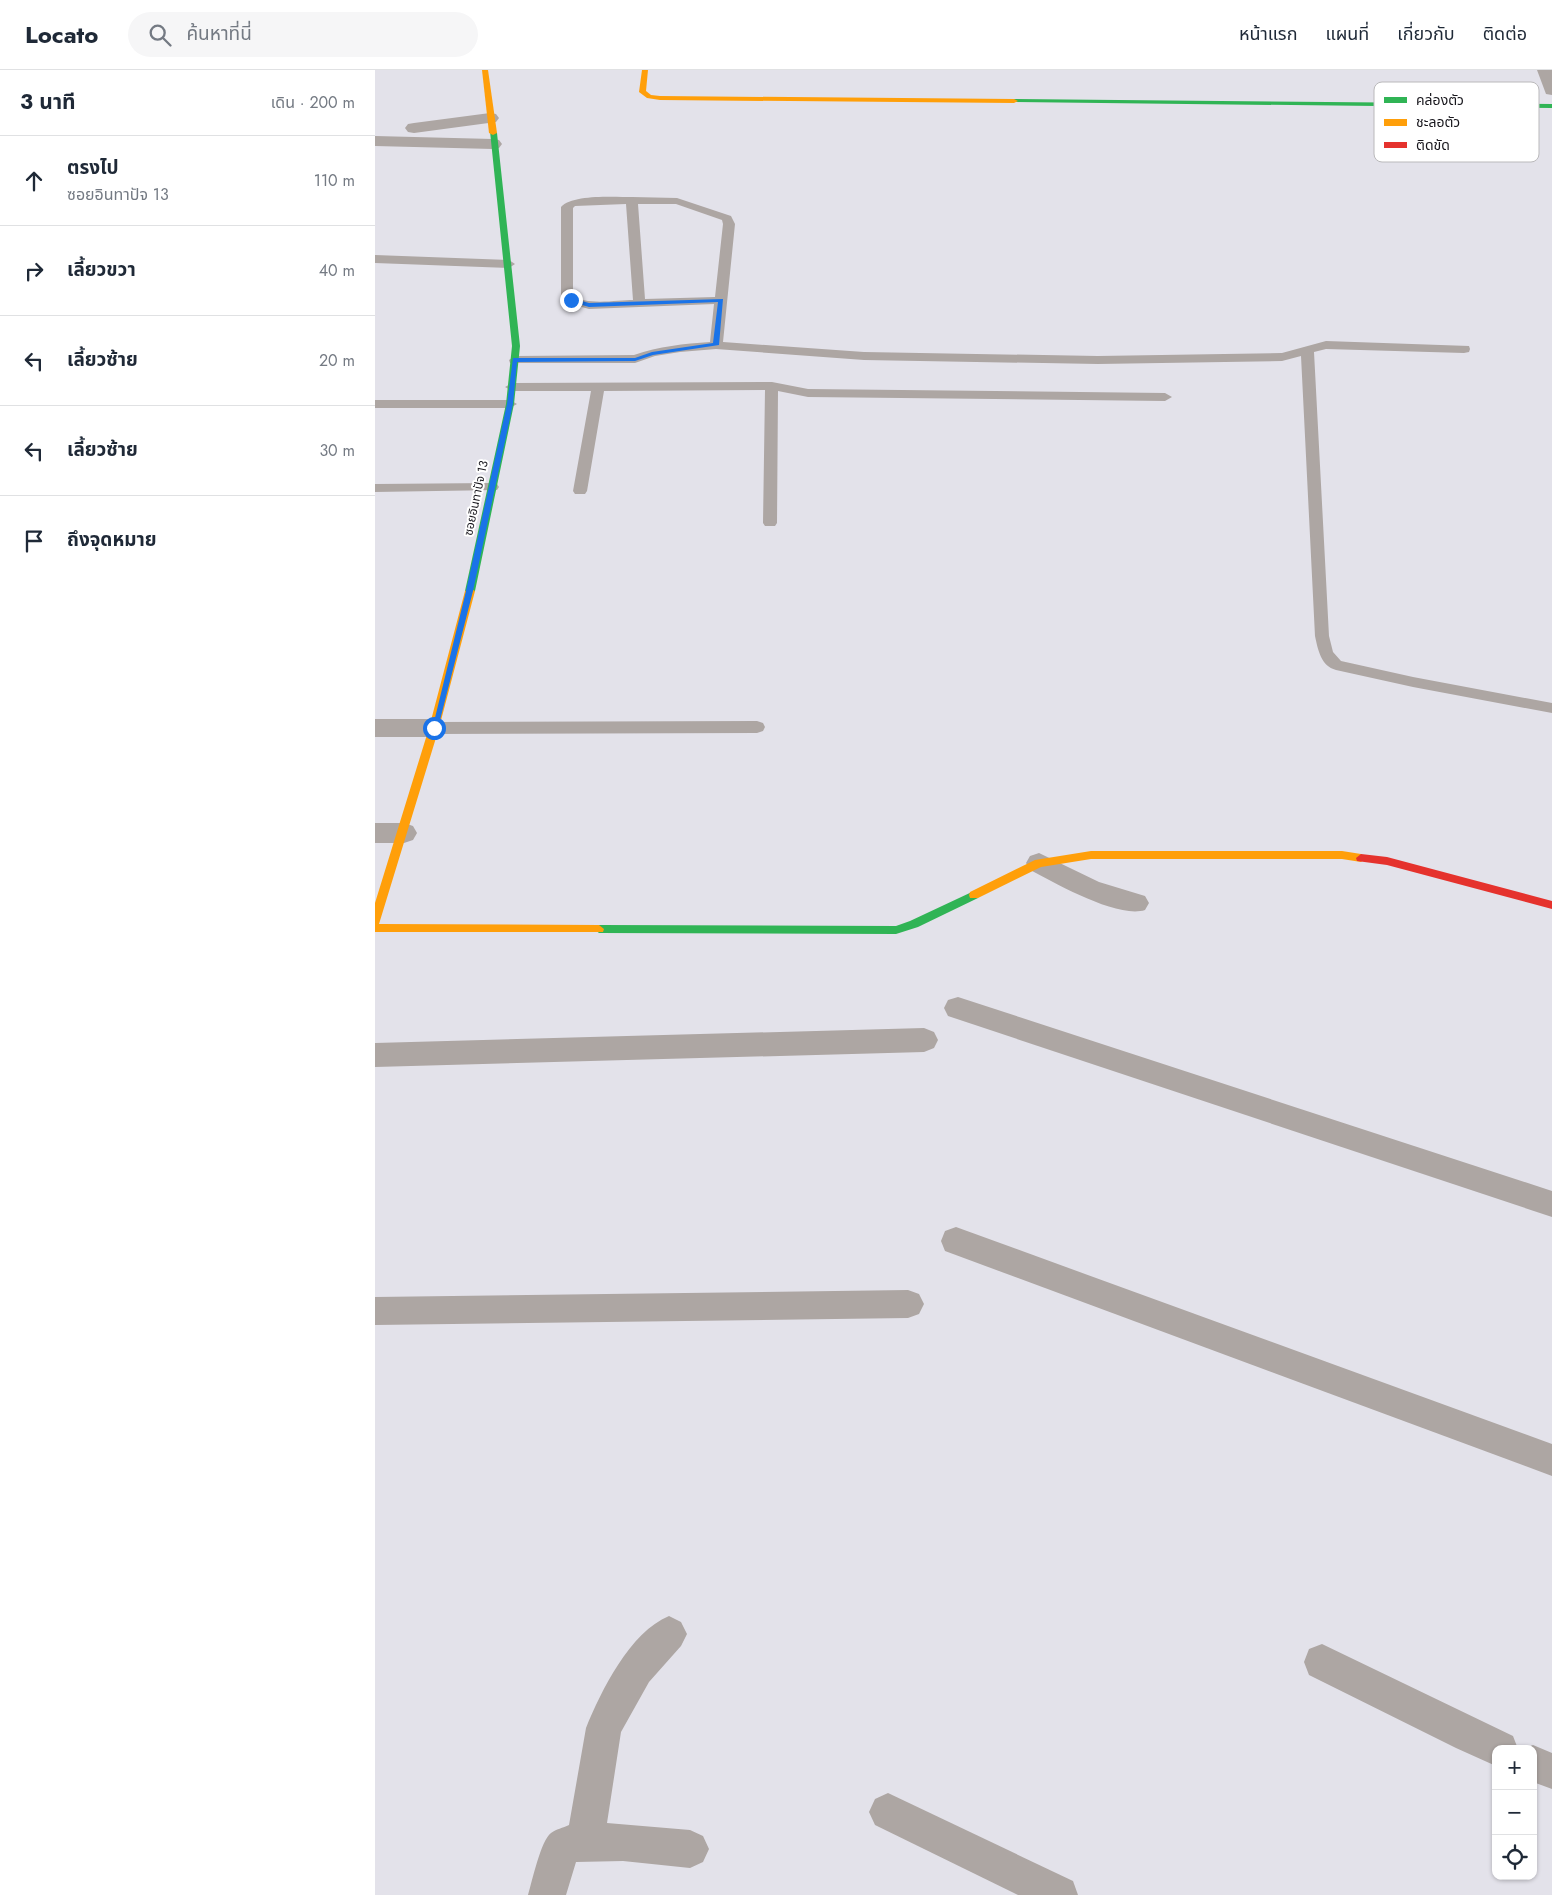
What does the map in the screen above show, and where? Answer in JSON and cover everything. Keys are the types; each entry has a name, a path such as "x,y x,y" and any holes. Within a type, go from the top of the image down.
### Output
{"street":[{"name":"ซอยอินทาปัจ 13","path":"375,921 404,833 470,591 510,404 515,360 515,338 509,264 485,70"},
{"path":"645,70 642,92 649,97 660,98 1374,104"},
{"path":"1545,70 1552,90"},
{"path":"1539,106 1552,106"},
{"path":"375,132 490,118"},
{"path":"375,141 493,144"},
{"path":"375,728 434,728"},
{"path":"375,833 404,833"},
{"path":"375,928 896,930 914,924 1039,863 1091,855 1342,856 1387,861 1552,905"},
{"path":"1039,863 1091,890 1136,903"},
{"path":"958,1008 1552,1204"},
{"path":"375,1055 923,1040"},
{"path":"956,1241 1552,1460"},
{"path":"375,1311 908,1304"},
{"path":"585,1843 605,1728 636,1669 669,1634"},
{"path":"1322,1662 1492,1745"},
{"path":"1537,1765 1552,1771"},
{"path":"888,1812 1059,1895"},
{"path":"547,1895 563,1848 569,1843 604,1841 690,1848"}],"lane":[{"path":"632,200 639,303"},
{"path":"716,345 721,300 729,224 727,218 677,201 632,200 572,203 567,206 567,296 571,300 589,305 721,300"},
{"path":"375,259 509,264"},
{"path":"515,360 635,360 652,353 716,345 865,356 1098,360 1282,356 1327,345 1464,349"},
{"path":"1307,349 1322,636 1326,654 1336,665 1413,682 1552,708"},
{"path":"580,491 598,386"},
{"path":"512,387 773,386 808,393 1165,397"},
{"path":"770,523 773,386"},
{"path":"375,404 510,404"},
{"path":"375,488 492,487"},
{"path":"434,728 757,727"}],"traffic: fast":[{"path":"1014,101 1374,104"},
{"path":"1539,106 1552,106"},
{"path":"470,591 510,404 516,346 493,133"},
{"path":"599,929 896,930 914,924 974,895"}],"traffic: slow":[{"path":"485,70 493,133"},
{"path":"645,70 642,92 649,97 660,98 1014,101"},
{"path":"375,921 434,728 470,591"},
{"path":"974,895 1039,863 1091,855 1342,855 1361,858"},
{"path":"375,928 599,929"}],"traffic: jam":[{"path":"1361,858 1387,861 1552,905"}],"route":[{"path":"434,728 470,591 510,404 515,360 635,360 652,353 716,345 721,300 589,305 571,300"}]}
